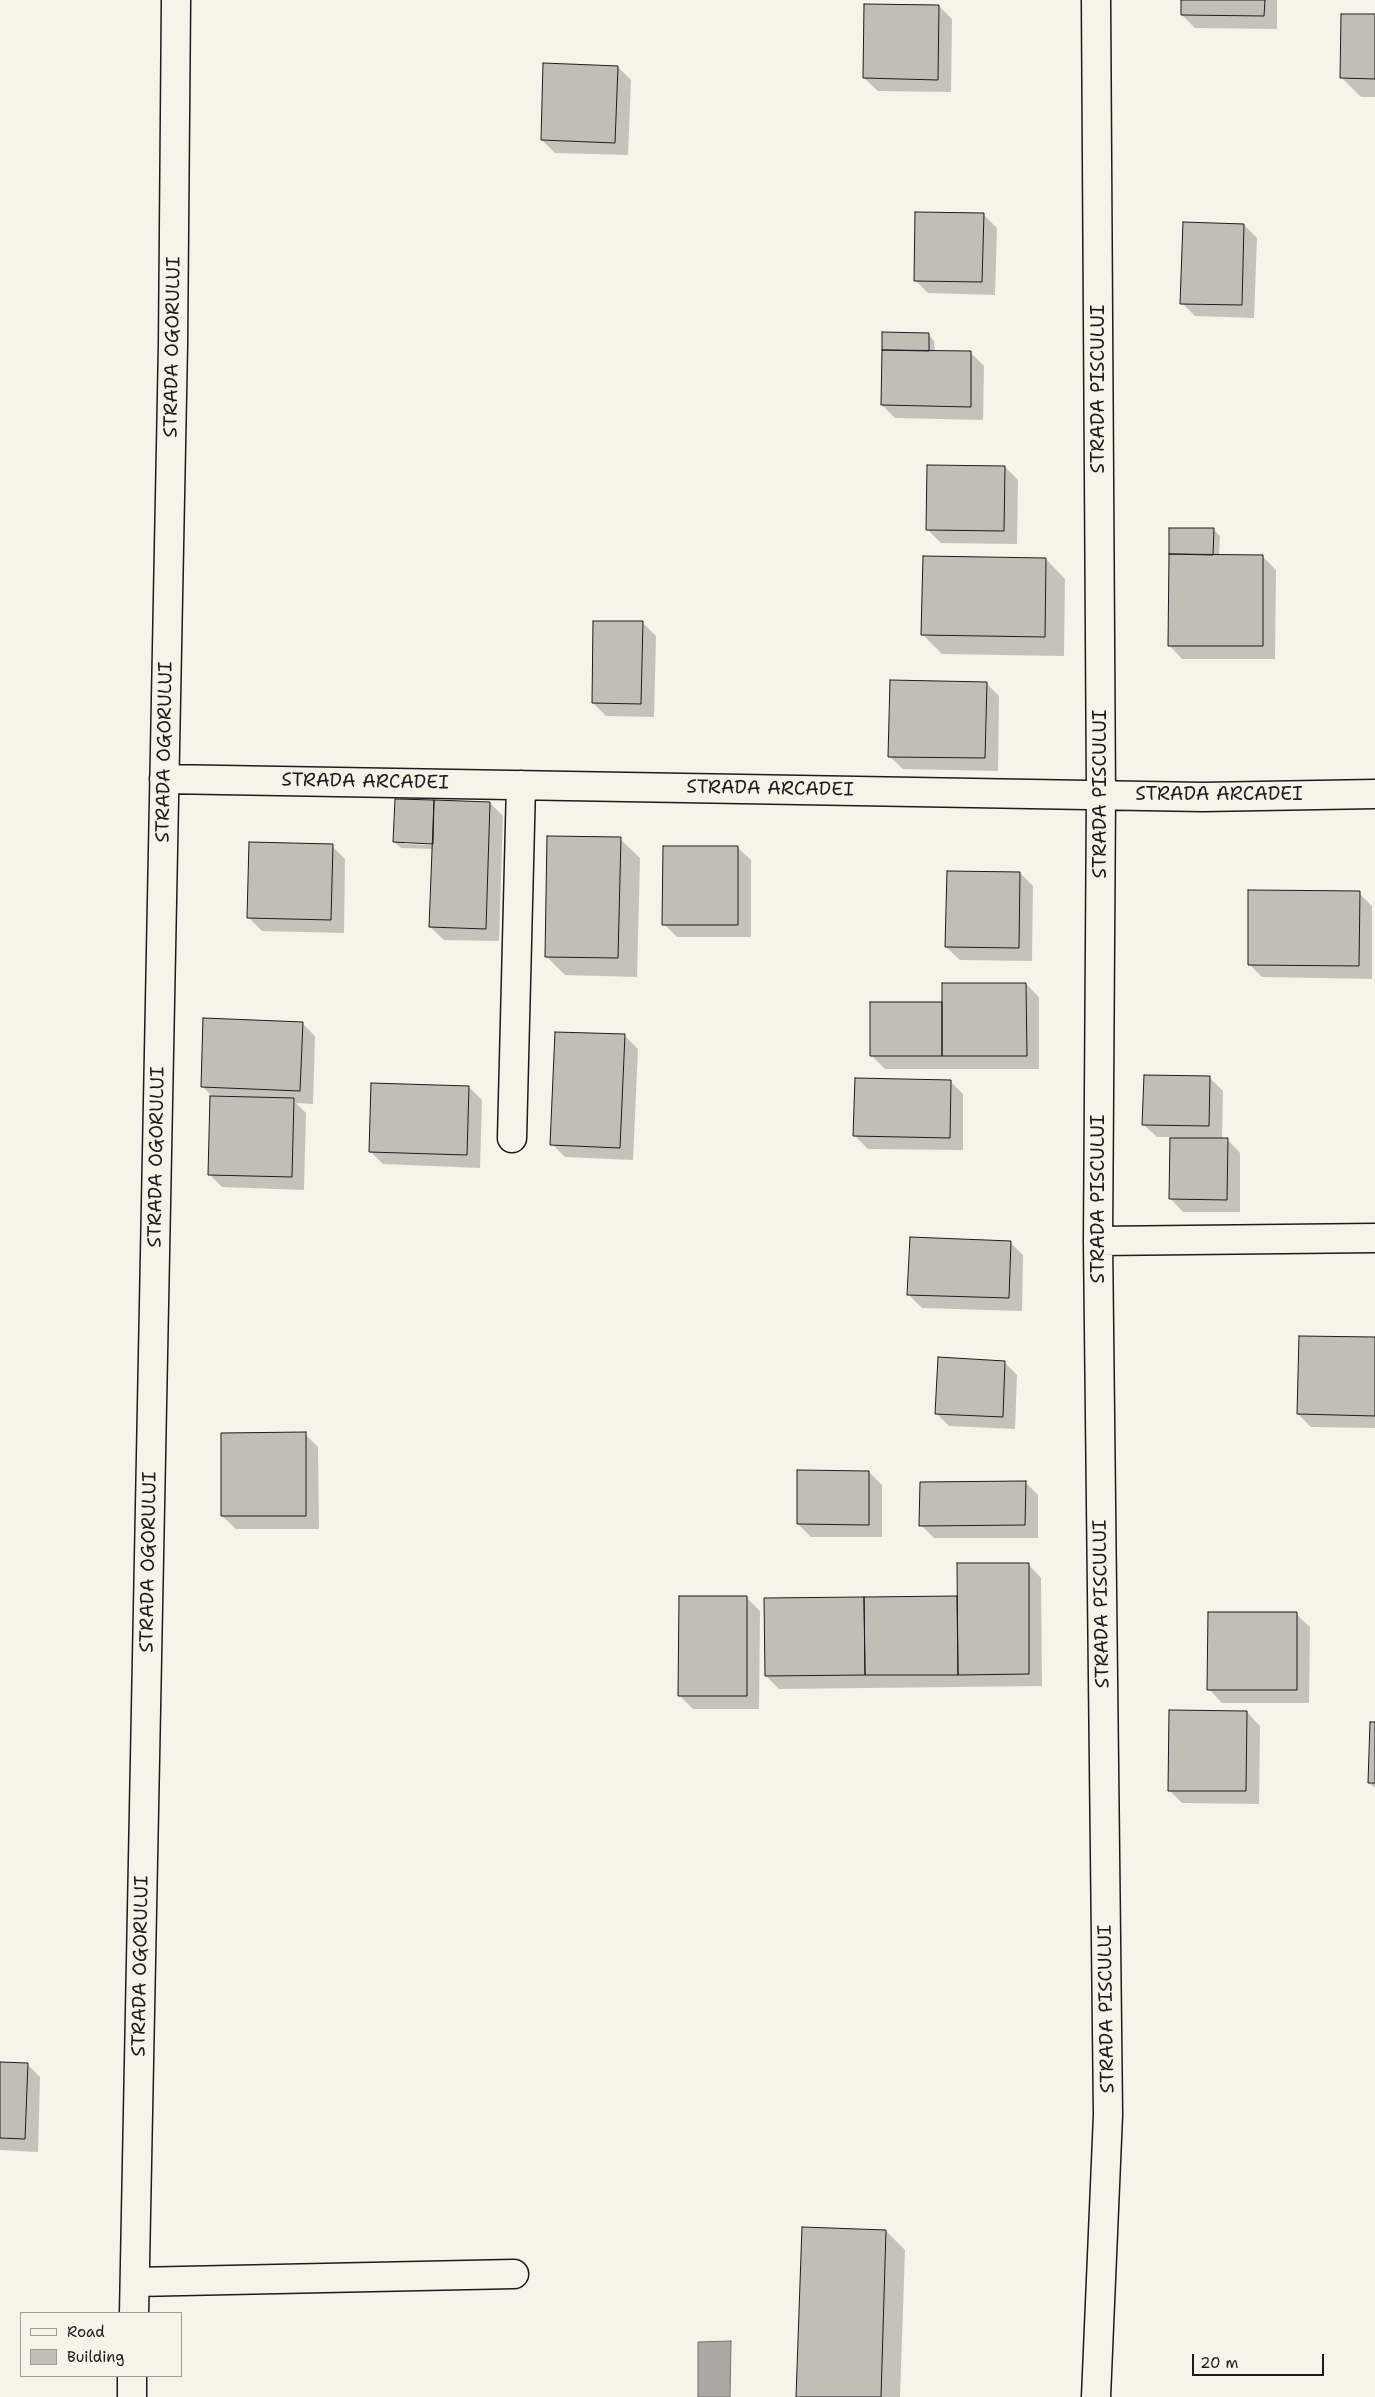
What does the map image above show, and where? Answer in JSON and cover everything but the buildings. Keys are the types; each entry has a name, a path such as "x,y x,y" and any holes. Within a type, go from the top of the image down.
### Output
{"street":[{"name":"STRADA OGORULUI","path":"134,2312 173,345 176,0"},
{"name":"STRADA PISCULUI","path":"1096,0 1101,795 1098,1241 1108,2115 1096,2397"},
{"name":"STRADA ARCADEI","path":"164,779 1203,797 1375,794"},
{"path":"512,1138 521,785"},
{"path":"1098,1241 1375,1238"},
{"path":"136,2282 514,2274"},
{"path":"132,2377 132,2397"}],"shaded area":[{"path":"731,2341 730,2397 698,2397 698,2342"}]}
